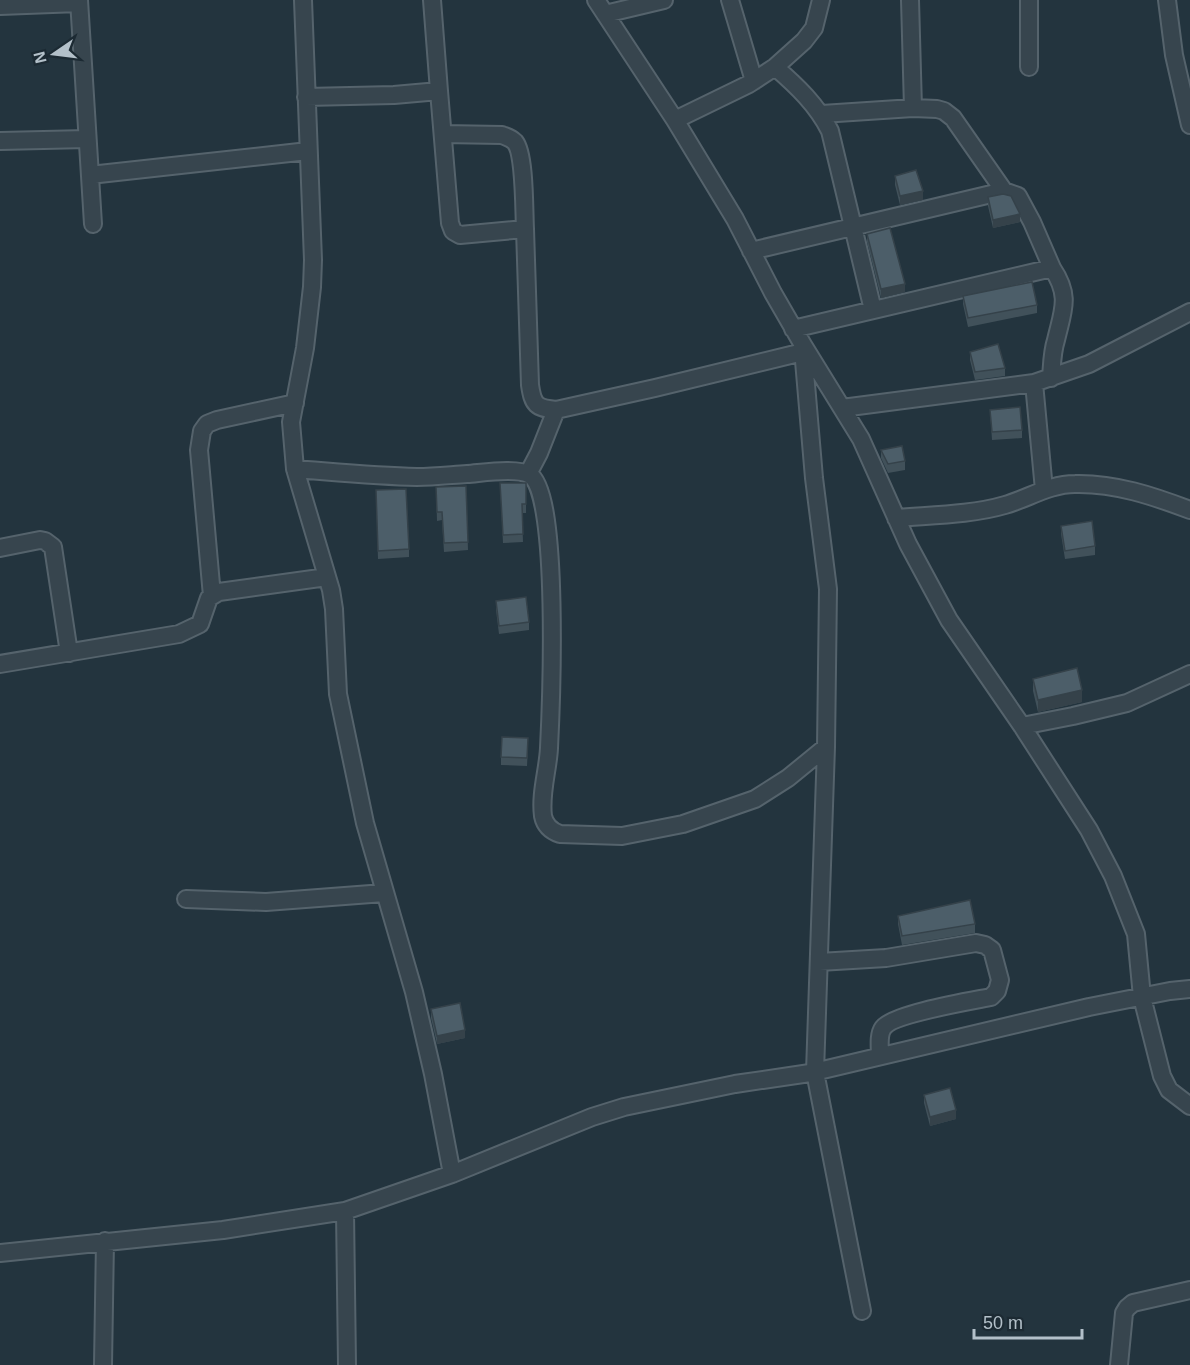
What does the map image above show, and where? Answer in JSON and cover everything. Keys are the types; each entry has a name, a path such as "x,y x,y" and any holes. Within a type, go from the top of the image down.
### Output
{"street":[{"path":"303,0 312,287 305,348 291,422 295,470 327,577 334,609 338,694 365,823 414,992 433,1074 452,1174"},
{"path":"432,0 450,224 453,231 460,235 525,229"},
{"path":"664,0 601,7 675,120 735,219 803,349 861,439 897,518 949,620 1022,726 1089,830 1113,876 1136,934 1142,997 1162,1076 1169,1090 1190,1106"},
{"path":"730,0 754,81"},
{"path":"675,120 754,81 775,67 804,41 814,28 821,0"},
{"path":"910,0 913,108"},
{"path":"1029,0 1029,67"},
{"path":"1167,0 1174,55 1190,125"},
{"path":"0,6 79,2 93,224"},
{"path":"775,67 822,114 830,131 873,310"},
{"path":"306,97 384,96 439,92"},
{"path":"822,114 913,108 944,111 952,118 1004,191"},
{"path":"443,134 502,135 516,143 522,167 530,386 536,405 544,409 556,410 655,388 803,349"},
{"path":"0,141 87,139"},
{"path":"90,176 308,150"},
{"path":"751,251 1004,191 1018,196 1060,281 1064,312 1043,381 1044,490"},
{"path":"794,329 1052,268"},
{"path":"842,408 1043,381 1089,364 1190,312"},
{"path":"803,349 814,478 828,589 826,747 815,1072 862,1311"},
{"path":"212,596 199,465 199,439 202,431 207,424 217,420 295,403"},
{"path":"528,474 540,453 556,410"},
{"path":"295,470 418,477 502,471 528,474 536,480 545,523 553,603 549,740 543,794 543,816 549,828 561,834 622,836 683,824 755,799 788,778 826,747"},
{"path":"897,518 984,510 1007,505 1044,490 1074,484 1118,488 1150,495 1190,510"},
{"path":"0,548 40,540 53,547 69,653"},
{"path":"0,664 179,634 200,624 208,601 212,596 225,590 327,577"},
{"path":"1022,726 1127,703 1190,674"},
{"path":"186,899 266,902 384,893"},
{"path":"819,962 886,958 976,943 992,950 1000,980 997,991 991,997 901,1017 886,1024 880,1031 880,1056"},
{"path":"0,1253 223,1230 345,1211 452,1174 592,1117 624,1107 735,1084 815,1072 1089,1007 1190,989"},
{"path":"345,1211 347,1365"},
{"path":"103,1365 105,1241"},
{"path":"1119,1365 1123,1320 1127,1308 1133,1303 1190,1290"}],"building":[{"path":"916,170 923,191 900,196 895,176"},
{"path":"1003,194 1011,196 1020,214 993,220 988,197"},
{"path":"890,228 905,284 881,289 867,234"},
{"path":"1032,282 1037,305 968,318 963,296"},
{"path":"998,344 1005,368 975,372 970,352"},
{"path":"1020,407 1022,430 992,432 990,410"},
{"path":"902,446 905,461 888,464 881,450"},
{"path":"500,483 526,483 526,504 522,504 523,534 503,535"},
{"path":"466,486 468,542 444,543 442,512 437,512 436,487"},
{"path":"406,489 409,549 378,551 376,490"},
{"path":"1092,521 1095,546 1065,551 1061,526"},
{"path":"526,597 529,622 499,626 496,601"},
{"path":"1077,668 1082,690 1038,700 1033,679"},
{"path":"502,737 528,738 527,758 501,757"},
{"path":"970,900 975,924 902,936 898,916"},
{"path":"460,1003 465,1030 437,1036 431,1009"},
{"path":"950,1088 956,1110 930,1117 924,1095"}]}
